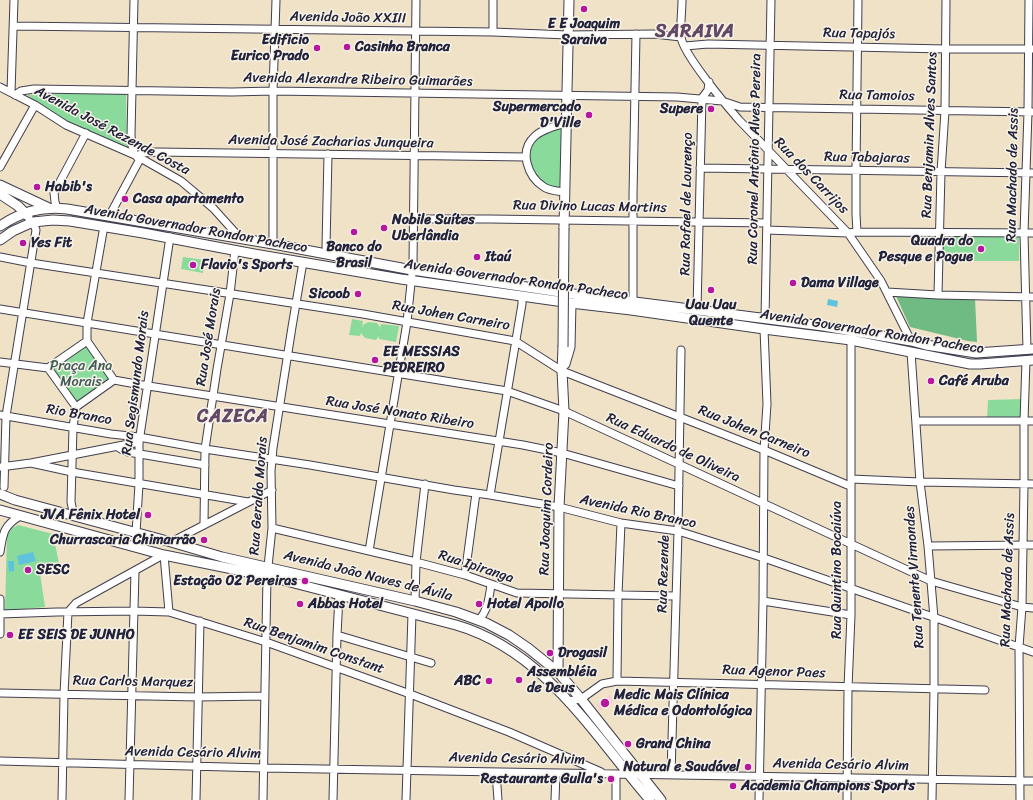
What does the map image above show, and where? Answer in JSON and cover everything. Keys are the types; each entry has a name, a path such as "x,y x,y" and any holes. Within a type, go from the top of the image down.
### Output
{"main road":[{"name":"Rua Joaquim Cordeiro","path":"558,672 559,507 564,411 562,371 569,0"},
{"path":"0,184 53,208"},
{"path":"0,194 25,212 34,225"},
{"name":"Avenida Governador Rondon Pacheco","path":"0,226 25,212 53,208 111,216 412,270 823,326 972,353 1030,350"},
{"name":"Avenida Governador Rondon Pacheco","path":"0,240 13,231 48,220 65,220 104,229 170,238 411,281 631,310 764,330 851,340 974,364 1030,360"},
{"path":"562,371 570,346 571,303"},
{"name":"Avenida João Naves de Ávila","path":"2,490 15,500 222,557 268,566 415,601 479,620 509,635 558,672 661,800"},
{"name":"Avenida João Naves de Ávila","path":"0,510 164,555 267,576 466,628 513,652 555,686 650,800"},
{"path":"70,530 74,516"}],"street":[{"path":"13,93 14,0"},
{"path":"111,216 137,157 132,149 131,135 134,0"},
{"path":"273,244 273,91 276,0"},
{"path":"369,551 399,374 401,350 407,322 412,270 416,94 416,0"},
{"path":"492,32 493,0"},
{"name":"Rua dos Carrijos","path":"682,0 681,37 684,46 693,60 722,100 848,233 888,292 912,341"},
{"name":"Rua Coronel Antônio Alves Pereira","path":"766,319 771,0"},
{"path":"857,232 856,170 858,0"},
{"name":"Rua Benjamin Alves Santos","path":"938,295 941,172 945,111 946,0"},
{"name":"Rua Machado de Assis","path":"1029,0 1031,49 1029,173 1024,233 1029,297 1030,350"},
{"name":"Avenida João XXIII","path":"14,26 636,34 681,37"},
{"path":"633,301 636,34"},
{"name":"Rua Tapajós","path":"684,46 708,44 858,48 1031,49"},
{"path":"702,98 708,90 709,82"},
{"name":"Avenida José Rezende Costa","path":"0,87 34,105 66,125 86,133 171,174 192,189 226,221 241,239"},
{"name":"Avenida Alexandre Ribeiro Guimarães","path":"13,93 28,89 232,92 273,91 702,98 722,100"},
{"name":"Rua Rafael de Lourenço","path":"697,310 702,98"},
{"name":"Rua Tamoios","path":"722,100 740,107 857,109 892,108 945,111 1030,112"},
{"path":"0,167 34,105"},
{"path":"565,192 551,190 542,185 530,170 526,157 531,141 535,136 551,127 566,123"},
{"path":"53,208 54,193 86,133"},
{"name":"Avenida José Zacharias Junqueira","path":"137,157 142,153 156,152 526,157"},
{"path":"328,154 326,247 333,256"},
{"name":"Rua Tabajaras","path":"700,168 1029,173"},
{"name":"Rua Divino Lucas Martins","path":"413,219 564,224 633,221 699,222 848,233 1033,233"},
{"path":"2,490 3,416 23,313 31,263 34,225"},
{"path":"74,516 70,502 72,427 76,407 114,380 87,341 87,323 104,229"},
{"name":"Rua Segismundo Morais","path":"136,533 139,484 139,440 154,334 170,238"},
{"name":"Rua José Morais","path":"204,524 205,449 212,396 230,294 235,250"},
{"name":"Rua Johen Carneiro","path":"0,257 407,322 515,341 562,371 851,483"},
{"name":"Rua Geraldo Morais","path":"263,800 267,576 272,528 272,459 303,262"},
{"path":"888,292 938,295 1029,297"},
{"path":"490,494 522,296"},
{"name":"Rua Eduardo de Oliveira","path":"0,309 507,391 564,411 764,505 931,581 1022,608 1033,608"},
{"path":"759,800 764,601 764,450 766,404 764,330"},
{"name":"Rua Quintino Bocaiúva","path":"847,800 848,688 851,614 851,340"},
{"path":"0,362 48,368 87,341"},
{"name":"Rua Rezende","path":"671,775 678,531 681,350"},
{"name":"Rua Tenente Virmondes","path":"911,352 920,482 928,546 934,618 932,800"},
{"name":"Rua Machado de Assis","path":"1020,800 1019,647 1022,608 1024,421 1030,360"},
{"path":"48,368 76,407"},
{"name":"Rua José Nonato Ribeiro","path":"114,380 562,453 679,486"},
{"name":"Rio Branco","path":"3,416 139,440 272,459"},
{"path":"916,421 1033,421"},
{"path":"3,467 118,447 139,440"},
{"path":"118,447 124,451 205,465"},
{"name":"Avenida Rio Branco","path":"272,459 426,484 454,490 490,494 559,507 621,523 678,531 764,558 1033,652"},
{"path":"31,463 72,472 248,502"},
{"path":"851,483 920,482 1033,484"},
{"path":"415,601 416,562 426,484"},
{"path":"171,542 272,490"},
{"path":"465,576 476,493"},
{"path":"0,552 6,527 10,522 20,516"},
{"path":"617,681 618,594 621,523"},
{"name":"Rua Ipiranga","path":"272,528 416,562 465,576 517,594 618,594 676,596"},
{"path":"928,546 1033,545"},
{"path":"62,800 64,694 68,612 76,603 164,555 169,612"},
{"path":"129,800 135,571"},
{"path":"479,620 484,614 489,602 491,585"},
{"path":"333,800 339,596"},
{"path":"0,599 0,634"},
{"path":"764,601 851,614"},
{"name":"Rua Benjamim Constant","path":"0,614 133,611 169,612 266,642 410,694 509,732 605,773"},
{"path":"406,800 412,614"},
{"path":"196,800 200,621"},
{"path":"337,635 431,663"},
{"name":"Rua Agenor Paes","path":"568,701 581,699 602,684 617,681 762,684 848,688 934,688 985,690"},
{"name":"Rua Carlos Marquez","path":"0,693 131,694 198,697 265,696"},
{"name":"Avenida Cesário Alvim","path":"0,761 264,768 1033,781"},
{"path":"496,772 498,800"},
{"path":"555,800 556,773"},
{"path":"616,774 616,800"}],"shaded area":[{"name":"Medic Mais Clínica Médica e Odontológica","path":"609,695 614,701 601,711 596,705"}],"green space":[{"path":"126,92 127,150 66,122 27,95"},
{"path":"563,127 562,188 546,187 529,167 528,151 534,138 548,129"},
{"name":"Quadra do Pesque e Pague","path":"943,236 1019,237 1019,261 942,261"},
{"name":"Flavio's Sports","path":"183,257 205,260 203,273 181,269"},
{"path":"896,296 975,298 977,342 910,327"},
{"path":"352,319 363,321 362,329 363,325 368,322 377,323 380,327 379,333 381,324 399,326 396,342 379,339 379,336 376,340 365,338 361,333 360,336 349,335"},
{"name":"Praça Ana Morais","path":"86,344 111,378 76,404 51,369"},
{"path":"1023,399 1022,419 987,418 988,400"},
{"name":"SESC","path":"18,525 53,534 60,568 40,573 45,607 5,611 7,535 12,528"}],"water":[{"path":"828,299 838,301 837,307 827,305"},
{"path":"33,552 36,561 19,565 17,556"},
{"path":"8,561 14,561 14,571 9,572"}],"place":[{"name":"E E Joaquim Saraiva","path":"584,9"},
{"name":"Casinha Branca","path":"347,47"},
{"name":"Edificio Eurico Prado","path":"317,48"},
{"name":"Supere","path":"711,109"},
{"name":"Supermercado D'Ville","path":"589,115"},
{"name":"Habib's","path":"37,187"},
{"name":"Casa apartamento","path":"125,199"},
{"name":"Nobile Suítes Uberlândia","path":"384,228"},
{"name":"Banco do Brasil","path":"354,232"},
{"name":"Yes Fit","path":"23,243"},
{"name":"Quadra do Pesque e Pague","path":"981,249"},
{"name":"Itaú","path":"477,257"},
{"name":"Flavio's Sports","path":"193,265"},
{"name":"Dama Village","path":"793,283"},
{"name":"Uau Uau Quente","path":"711,290"},
{"name":"Sicoob","path":"358,294"},
{"name":"EE MESSIAS PEDREIRO","path":"375,360"},
{"name":"Café Aruba","path":"931,381"},
{"name":"JVA Fênix Hotel","path":"148,515"},
{"name":"Churrascaria Chimarrão","path":"204,540"},
{"name":"SESC","path":"28,570"},
{"name":"Estação 02 Pereiras","path":"305,581"},
{"name":"Abbas Hotel","path":"300,604"},
{"name":"Hotel Apollo","path":"479,604"},
{"name":"EE SEIS DE JUNHO","path":"10,635"},
{"name":"Drogasil","path":"550,653"},
{"name":"Assembléia de Deus","path":"519,680"},
{"name":"ABC","path":"489,681"},
{"name":"Medic Mais Clínica Médica e Odontológica","path":"605,703"},
{"name":"Grand China","path":"628,744"},
{"name":"Natural e Saudável","path":"748,767"},
{"name":"Restaurante Gulla's","path":"611,779"},
{"name":"Academia Champions Sports","path":"733,786"}],"district":[{"name":"SARAIVA","path":"695,32"},
{"name":"CAZECA","path":"233,417"}]}
